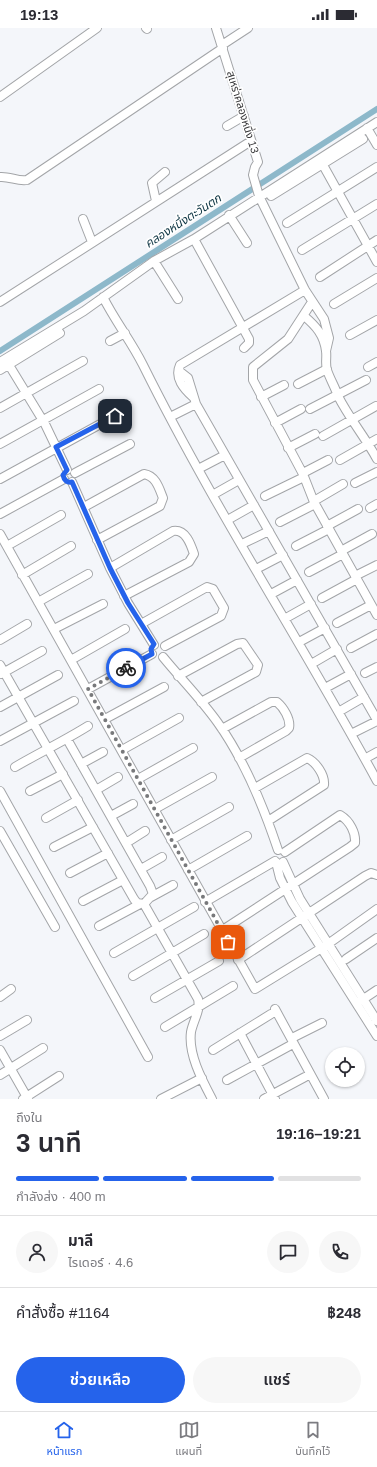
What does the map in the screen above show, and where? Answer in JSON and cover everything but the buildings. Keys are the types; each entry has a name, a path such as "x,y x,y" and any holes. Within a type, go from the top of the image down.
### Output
{"street":[{"path":"0,97 97,28"},
{"name":"สุเหร่าคลองหนึ่ง 13","path":"216,28 258,162 253,171 254,183 305,290 324,319 328,331 326,351"},
{"path":"0,177 13,177 23,181 27,180 248,28"},
{"path":"227,126 244,116"},
{"path":"0,362 84,311 154,261 194,239 259,195 377,122"},
{"path":"367,128 377,145"},
{"path":"271,196 362,139"},
{"path":"0,302 251,141"},
{"path":"322,165 377,262"},
{"path":"287,223 377,167"},
{"path":"156,201 152,184 165,172"},
{"path":"302,250 377,204"},
{"path":"229,216 247,243"},
{"path":"83,219 92,242"},
{"path":"194,239 250,341 244,348"},
{"path":"320,277 377,240"},
{"path":"154,261 178,299"},
{"path":"334,304 377,278"},
{"path":"305,290 244,328 180,365 178,371 181,385 194,400 377,720 353,733"},
{"path":"103,297 125,333 217,504 345,723 377,781"},
{"path":"312,302 304,316 282,345 253,367 253,380 303,475 314,502 377,615"},
{"path":"304,316 316,325 320,331 326,351 327,369 338,394 351,420 369,444 377,459"},
{"path":"350,335 377,320"},
{"path":"0,370 60,333"},
{"path":"110,341 125,333"},
{"path":"0,408 83,361"},
{"path":"368,367 377,362"},
{"path":"8,365 43,420 56,447 71,472"},
{"path":"298,384 327,369"},
{"path":"310,409 366,380"},
{"path":"261,397 284,385"},
{"path":"0,444 99,389"},
{"path":"174,415 194,400"},
{"path":"288,448 351,420 376,406"},
{"path":"275,423 301,409"},
{"path":"0,479 115,416"},
{"path":"340,460 377,439"},
{"path":"130,444 63,475 68,480 84,507 97,540 124,596 154,644"},
{"path":"202,467 225,455"},
{"path":"265,496 328,460"},
{"path":"355,483 377,472"},
{"path":"84,507 144,474 150,475 155,479 163,498 160,506 97,540"},
{"path":"0,514 68,480"},
{"path":"216,493 239,480"},
{"path":"280,522 343,484"},
{"path":"231,518 254,505"},
{"path":"296,546 358,509"},
{"path":"7,546 61,515"},
{"path":"110,568 173,531 179,530 190,542 194,554 189,562 124,596"},
{"path":"244,543 269,531"},
{"path":"0,534 255,989 325,946 377,909"},
{"path":"309,572 372,534"},
{"path":"22,574 71,546"},
{"path":"260,567 283,555"},
{"path":"322,598 377,565"},
{"path":"38,602 88,574"},
{"path":"273,593 297,580"},
{"path":"141,624 207,587 213,589 224,608 222,616 165,646"},
{"path":"336,623 370,603 377,596"},
{"path":"54,629 103,604"},
{"path":"286,618 311,604"},
{"path":"0,640 27,624"},
{"path":"301,641 325,628"},
{"path":"71,660 125,629"},
{"path":"351,648 377,634"},
{"path":"154,644 161,643 165,646"},
{"path":"178,676 238,644 243,643 247,646 258,665 256,672 201,702"},
{"path":"154,644 151,649 152,654 155,658 163,657"},
{"path":"163,657 166,653 165,646"},
{"path":"313,663 337,649"},
{"path":"42,651 1,670 48,748 134,899 142,904 198,999 199,1008 191,1033 194,1059 212,1099"},
{"path":"88,689 152,654"},
{"path":"163,657 222,729 255,788 281,850 286,856 278,862 205,902"},
{"path":"365,673 377,667"},
{"path":"327,687 351,674"},
{"path":"0,707 58,675"},
{"path":"105,719 164,687"},
{"path":"340,710 364,697"},
{"path":"0,741 74,701"},
{"path":"222,729 271,702 277,702 283,709 290,724 286,731 239,758"},
{"path":"122,750 179,718"},
{"path":"15,767 88,726"},
{"path":"67,739 141,869 152,891 151,897"},
{"path":"138,779 194,748"},
{"path":"81,764 103,752"},
{"path":"368,758 377,752"},
{"path":"255,788 307,758 312,761 322,775 324,785 268,821"},
{"path":"30,791 63,774"},
{"path":"155,809 212,776"},
{"path":"96,790 118,777"},
{"path":"0,791 148,1057"},
{"path":"46,818 78,800"},
{"path":"111,816 133,804"},
{"path":"171,840 229,807"},
{"path":"222,930 289,887 355,844 355,836 350,826 340,815 273,855 278,862 289,887 306,916 360,1001 377,1036"},
{"path":"54,847 93,827"},
{"path":"0,831 55,927"},
{"path":"126,843 145,831"},
{"path":"188,870 247,836"},
{"path":"70,873 108,853"},
{"path":"141,869 162,858"},
{"path":"238,960 365,876 371,873 377,875"},
{"path":"83,901 123,880"},
{"path":"99,926 142,904 151,897 173,885"},
{"path":"114,953 194,907"},
{"path":"133,976 204,934"},
{"path":"346,958 377,938"},
{"path":"155,998 219,961"},
{"path":"165,1027 199,1008 233,986"},
{"path":"0,997 11,989"},
{"path":"360,1001 377,990"},
{"path":"360,1001 377,1021"},
{"path":"213,1050 273,1011 324,1099"},
{"path":"0,1036 27,1020"},
{"path":"227,1080 257,1064 322,1023"},
{"path":"240,1033 274,1096"},
{"path":"0,1075 43,1048"},
{"path":"0,1050 26,1098 59,1076"},
{"path":"264,1099 274,1096 304,1077"},
{"path":"161,1099 202,1078"}],"waterway":[{"name":"คลองหนึ่งตะวันตก","path":"0,351 377,109"}],"way so far":[{"path":"126,668 88,689 228,942"}],"route":[{"path":"115,416 56,447 67,470 63,475 64,479 68,482 72,482 110,568 128,603 154,644 151,649 152,654 126,668"}]}
